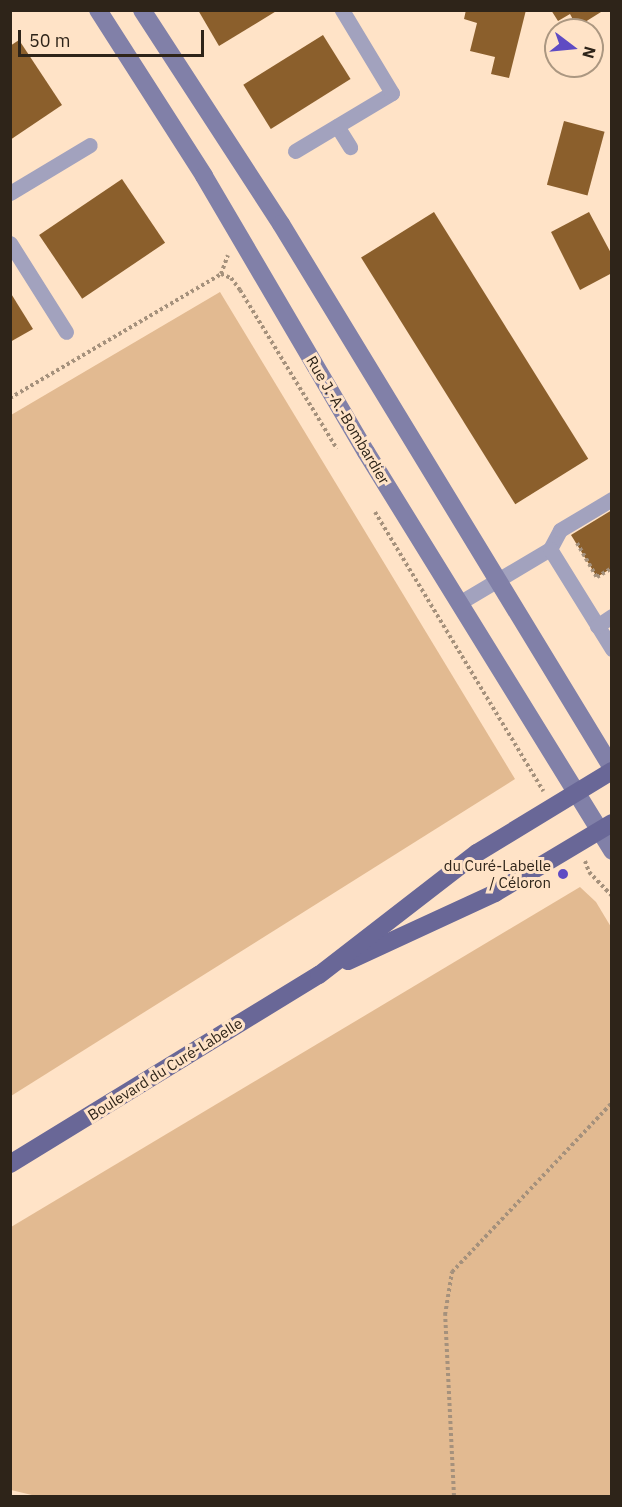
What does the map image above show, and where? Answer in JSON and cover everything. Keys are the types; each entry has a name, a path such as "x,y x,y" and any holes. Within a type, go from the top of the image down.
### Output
{"main road":[{"name":"Boulevard du Curé-Labelle","path":"10,1164 319,975 477,854 612,769"},
{"name":"Boulevard du Curé-Labelle","path":"319,975 495,893 605,827"}],"street":[{"name":"Rue J.-A.-Bombardier","path":"98,10 204,177 574,792 605,827 612,851"},
{"path":"142,10 281,224 612,769"}],"lane":[{"path":"295,151 392,93 342,10"},
{"path":"337,126 350,147"},
{"path":"10,193 90,145"},
{"path":"10,243 66,332"},
{"path":"459,603 550,549 560,530 612,499"},
{"path":"550,549 612,649"},
{"path":"597,626 612,616"}],"path":[{"path":"10,398 221,274 229,253"},
{"name":"Rue J.-A.-Bombardier","path":"221,274 235,282 338,452"},
{"name":"Rue J.-A.-Bombardier","path":"369,502 539,785"},
{"path":"572,535 597,577 612,568"},
{"path":"590,873 612,896"},
{"path":"454,1497 445,1315 453,1272 612,1103"}],"shaded area":[{"path":"220,292 515,779 11,1096 11,415"},
{"path":"580,887 596,902 611,927 611,1496 36,1496 11,1490 11,1227"}],"building":[{"path":"198,10 278,10 219,46"},
{"path":"466,10 526,10 509,78 491,74 495,57 470,51 477,23 464,19"},
{"path":"551,10 600,10 601,12 591,18 572,18 570,14 563,18 556,18"},
{"path":"323,35 351,79 271,129 243,85"},
{"path":"19,40 62,105 10,140 10,46"},
{"path":"564,121 605,132 587,196 547,185"},
{"path":"122,179 165,243 82,299 39,235"},
{"path":"434,212 588,459 515,504 361,258"},
{"path":"589,212 612,255 612,273 580,290 551,232"},
{"path":"10,292 33,329 10,342"},
{"path":"612,510 612,568 597,577 571,535"}],"place":[{"name":"du Curé-Labelle / Céloron","path":"563,874"}]}
